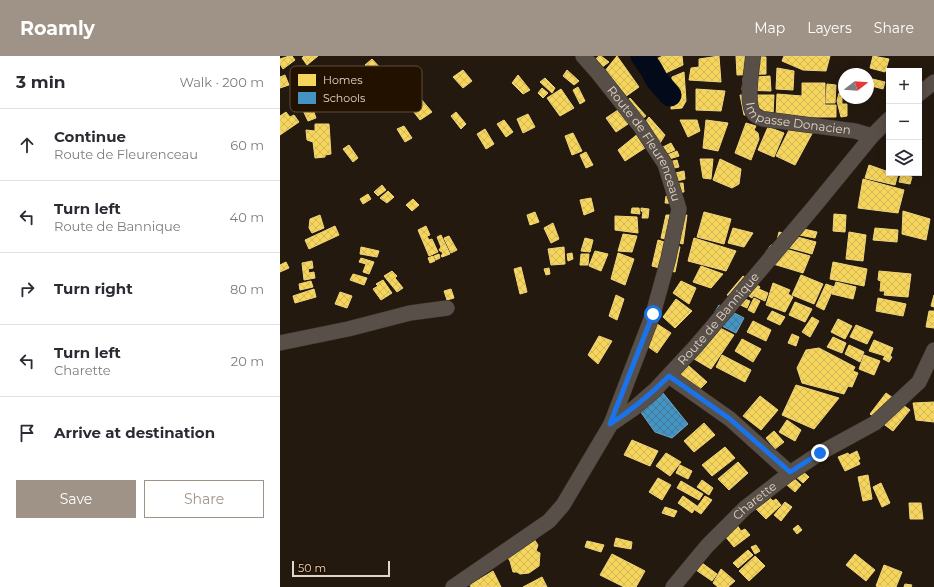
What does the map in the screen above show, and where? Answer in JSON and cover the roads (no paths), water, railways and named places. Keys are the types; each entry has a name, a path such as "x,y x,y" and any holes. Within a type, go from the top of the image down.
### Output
{"street":[{"name":"Route de Fleurenceau","path":"583,56 640,126 665,164 679,209 668,260 653,314 610,424"},
{"name":"Impasse Donacien","path":"753,56 750,105 754,114 763,119 855,131 872,136"},
{"path":"922,92 934,82"},
{"name":"Route de Bannique","path":"453,587 549,521 563,505 610,424 633,409 655,390 695,348 872,136 886,122"},
{"path":"280,343 348,329 410,313 447,308"},
{"name":"Charette","path":"672,587 707,546 745,508 790,472 820,453 874,423 919,382 934,350"},
{"path":"669,376 730,419 790,472"}],"waterway":[{"path":"642,56 657,80 670,95"}]}
